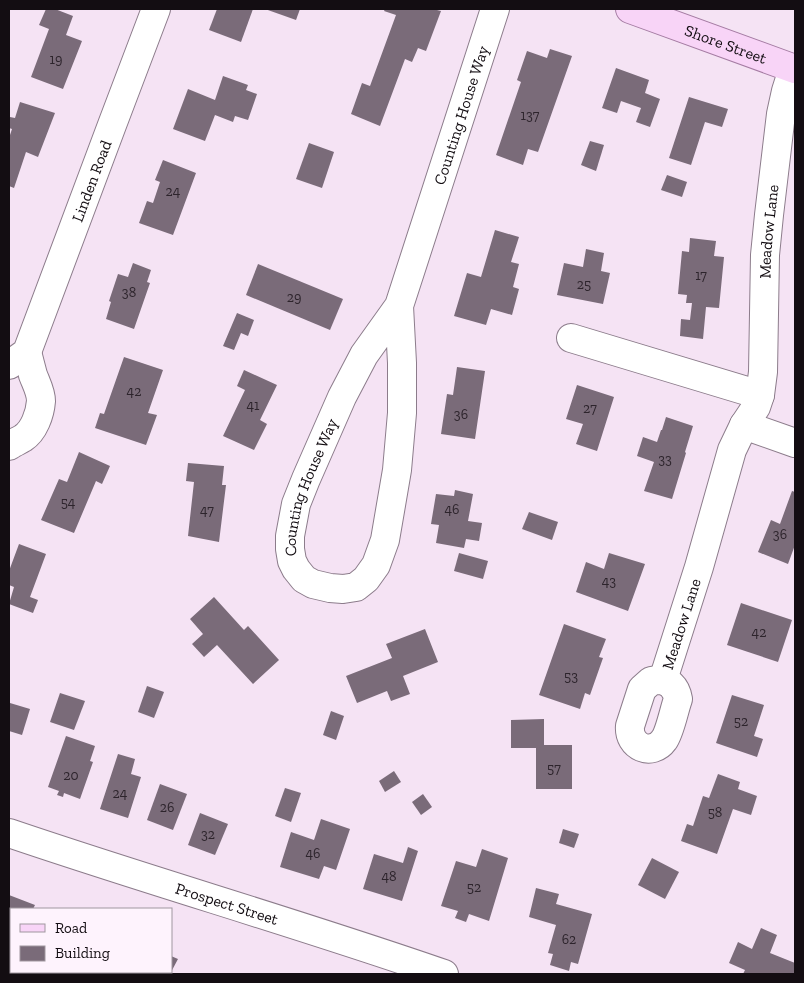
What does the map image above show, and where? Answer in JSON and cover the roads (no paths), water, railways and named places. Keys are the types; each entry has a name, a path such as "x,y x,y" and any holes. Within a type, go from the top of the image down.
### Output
{"main road":[{"name":"Shore Street","path":"630,9 794,69"}],"street":[{"name":"Linden Road","path":"9,446 24,438 31,430 36,422 41,400 39,388 32,372 18,358 112,125 156,9"},
{"name":"Counting House Way","path":"400,306 402,413 397,470 386,540 376,565 366,579 356,587 343,590 313,584 304,579 292,561 290,536 296,504 342,397 364,355 400,306 495,9"},
{"name":"Meadow Lane","path":"663,680 699,568 732,450 744,425 756,407 760,395 763,372 769,215 781,114 786,91 794,69"},
{"path":"570,338 760,395"},
{"path":"744,425 795,443"},
{"name":"Prospect Street","path":"9,834 372,949 444,974"}]}
